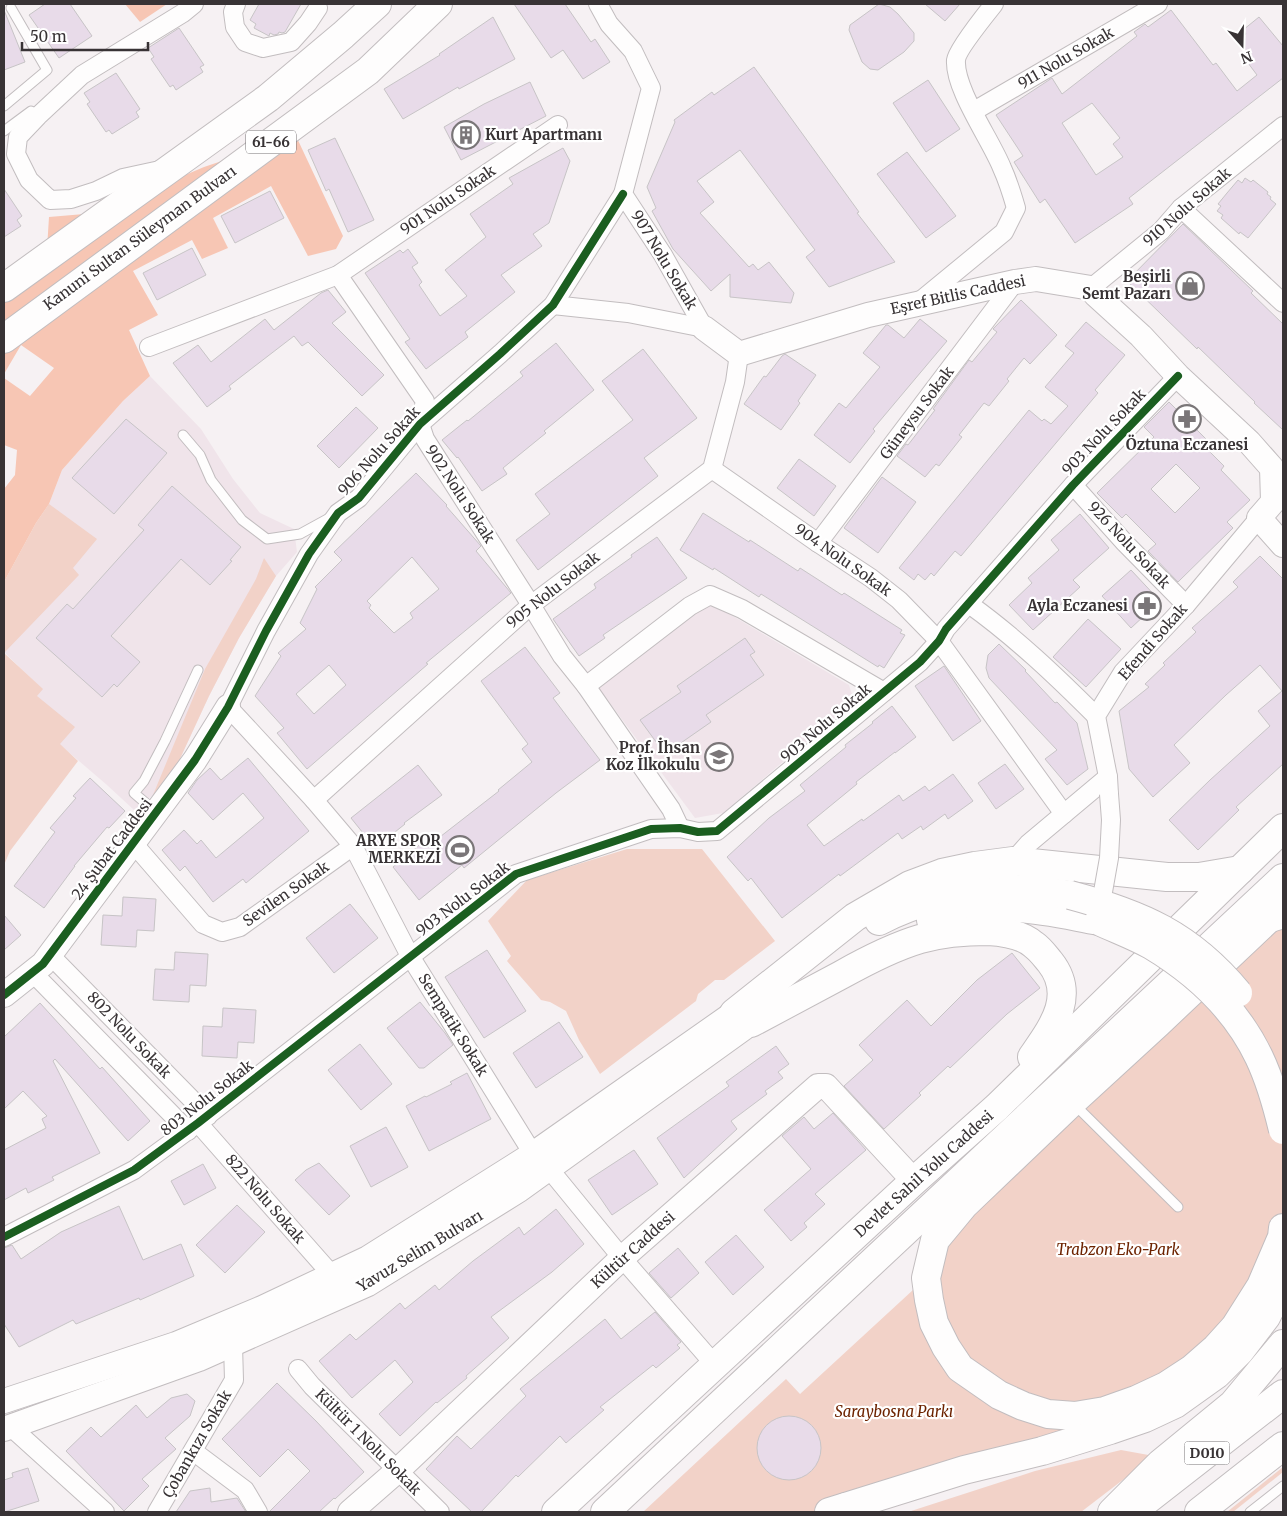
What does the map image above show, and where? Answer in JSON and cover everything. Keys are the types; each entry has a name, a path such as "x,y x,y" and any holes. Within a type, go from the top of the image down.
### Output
{"main road":[{"name":"61-66","path":"343,35 367,4"},
{"name":"61-66","path":"4,288 268,98 377,4"},
{"name":"Kanuni Sultan Süleyman Bulvarı","path":"4,339 368,70 438,4"},
{"name":"61-66","path":"288,130 356,87 419,40 454,4"},
{"name":"61-66","path":"4,274 77,236"},
{"name":"61-66","path":"4,350 96,270"},
{"name":"Devlet Sahil Yolu Caddesi","path":"556,1512 914,1181 997,1107 1283,828"},
{"path":"743,1021 855,917 910,885 942,873 974,866 1013,861 1167,877 1199,877 1240,870"},
{"name":"Devlet Sahil Yolu Caddesi","path":"605,1512 1283,878"},
{"path":"743,1021 856,933 891,914 912,906 975,891 1007,888 1042,890 1070,895 1172,958 1221,1000 1238,1020 1259,1057 1276,1100 1283,1130"},
{"path":"743,1021 866,946 902,929 940,917 980,910 1014,908 1100,912 1137,916 1181,940 1205,959 1234,988 1251,1009 1277,1052 1283,1069"},
{"path":"1279,912 1072,1102 964,1205 934,1240 926,1278 934,1324 960,1368 999,1395 1022,1406 1048,1414 1075,1416 1105,1411 1136,1400 1166,1386 1192,1369 1216,1348 1235,1327 1262,1286 1282,1237 1283,1228"},
{"path":"743,1021 868,960 920,940 942,935 979,931 1019,936 1034,944 1053,966 1058,977 1062,999 1056,1021 997,1107"},
{"path":"837,1510 964,1470 1042,1451 1145,1418 1175,1404 1217,1374 1240,1352 1266,1317 1283,1284"},
{"path":"1112,1512 1161,1463 1233,1404 1283,1344"},
{"name":"D010","path":"1131,1512 1283,1394"},
{"name":"D010","path":"1198,1512 1283,1446"}],"street":[{"path":"170,168 123,178 96,191 71,199 50,200 29,180 16,154 18,137 82,75 183,13 194,4"},
{"path":"236,4 233,12 234,27 245,42 263,48 291,42 308,24 318,8"},
{"name":"907 Nolu Sokak","path":"598,4 609,24 633,51 651,88 622,194 663,255 704,328"},
{"path":"919,303 1004,232 1016,208 1002,167 963,93 956,59 976,26 994,4"},
{"name":"911 Nolu Sokak","path":"974,111 1158,4"},
{"name":"901 Nolu Sokak","path":"338,275 558,125"},
{"name":"910 Nolu Sokak","path":"1091,288 1161,231 1181,208 1282,131"},
{"name":"906 Nolu Sokak","path":"228,707 266,632 309,554 338,514 359,498 420,424 553,305 622,194"},
{"path":"1181,208 1283,303"},
{"path":"149,347 338,275 425,401 420,424"},
{"name":"Eşref Bitlis Caddesi","path":"739,354 868,315 1015,282 1036,279 1091,288"},
{"name":"Güneysu Sokak","path":"818,543 1015,282"},
{"path":"1091,288 1096,295 1141,336 1178,376 1250,442 1278,464 1273,502 1259,518 1283,546"},
{"path":"553,305 628,314 704,328 739,354 734,382 712,469"},
{"name":"903 Nolu Sokak","path":"410,956 516,874 651,829 680,828 698,832 717,832 920,662 939,641 946,629 1073,484 1178,376"},
{"name":"902 Nolu Sokak","path":"420,424 425,439 562,656 586,686 671,809 680,828"},
{"name":"904 Nolu Sokak","path":"712,469 871,578 899,600 939,641 1064,814"},
{"name":"905 Nolu Sokak","path":"314,800 531,605 712,469"},
{"name":"926 Nolu Sokak","path":"1073,484 1124,543 1186,605"},
{"name":"Efendi Sokak","path":"1096,716 1123,672 1186,605 1259,518"},
{"path":"586,686 690,606 710,595 742,609 884,692"},
{"path":"969,604 996,623 1045,665 1096,716 1108,785 1111,820 1109,858 1100,912"},
{"name":"Sempatik Sokak","path":"228,707 314,800 353,846 410,956 542,1161 622,1258 715,1365"},
{"name":"24 Şubat Caddesi","path":"4,995 43,964 50,955 195,760 228,707"},
{"path":"1013,861 1028,844 1064,814 1108,785"},
{"name":"Sevilen Sokak","path":"133,843 204,924 222,932 240,927 353,846"},
{"name":"802 Nolu Sokak","path":"50,955 198,1123"},
{"name":"803 Nolu Sokak","path":"4,1237 134,1170 198,1123 410,956"},
{"name":"802 Nolu Sokak","path":"32,972 198,1123"},
{"name":"Yavuz Selim Bulvarı","path":"4,1401 176,1344 262,1308 368,1258 542,1161 743,1021"},
{"name":"Kültür Caddesi","path":"350,1512 397,1471 622,1258 818,1086 826,1086 914,1181"},
{"name":"822 Nolu Sokak","path":"198,1123 332,1275"},
{"name":"Yavuz Selim Bulvarı","path":"7,1428 199,1359 368,1284 519,1190 542,1161"},
{"name":"Çobankızı Sokak","path":"157,1512 234,1380 233,1345"},
{"name":"Kültür 1 Nolu Sokak","path":"298,1369 312,1386 440,1512"},
{"path":"7,1428 105,1512"},
{"path":"193,1451 245,1490 258,1512"}],"lane":[{"path":"4,106 47,70 11,8"},
{"path":"4,131 30,111 38,116"},
{"path":"183,435 200,455 211,480 242,520 268,539 300,534 338,514"},
{"path":"156,812 134,793 144,782 198,670"},
{"path":"1072,1102 1178,1207"},
{"path":"1250,1512 1283,1486"}],"shaded area":[{"path":"125,4 167,4 140,22"},
{"path":"296,136 343,236 336,249 308,256 271,186 213,218 228,248 202,259 192,240 133,271 158,315 129,330 150,376 123,401 62,470 49,504 36,523 4,582 4,489 15,475 17,450 4,445 4,378 30,396 54,368 21,345 4,374 4,276 47,249 49,217 96,213 204,167"},
{"path":"150,376 201,429 233,479 260,513 294,529 297,552 276,576 239,638 209,696 178,763 153,795 134,810 23,713 42,689 4,652 4,582 49,504 62,470 123,401"},
{"name":"Prof. İhsan Koz İlkokulu","path":"711,603 849,685 854,701 723,813 695,818 598,687 695,613"}],"green space":[{"path":"49,504 97,539 73,568 79,575 4,653 4,582 36,523"},
{"path":"264,558 276,576 239,638 209,696 178,763 153,795 205,669 256,579"},
{"path":"4,653 43,689 37,696 75,727 60,744 78,761 10,851 4,865"},
{"path":"627,849 702,849 775,941 724,980 715,980 698,994 696,1001 600,1074 579,1040 566,1011 550,1002 541,1000 507,961 511,956 488,921 527,880"},
{"name":"Trabzon Eko-Park","path":"1283,928 1283,1289 1235,1327 1085,1425 829,1512 643,1512 786,1379 800,1394 926,1278 935,1240 1268,934"},
{"path":"1121,1450 1154,1456 1081,1512 908,1512 1035,1471"},
{"path":"1283,1467 1283,1472 1233,1512 1227,1512"}],"building":[{"path":"45,4 70,4 92,36 59,58 29,15"},
{"path":"259,4 301,4 285,32 279,32 274,35 270,33 269,36 254,28 256,24 250,20"},
{"path":"514,4 565,4 591,42 595,39 610,62 583,79 563,50 551,58"},
{"path":"879,4 890,7 898,14 914,33 914,41 904,52 878,70 870,69 862,62 849,30 850,25"},
{"path":"925,4 960,4 945,21"},
{"path":"4,10 25,62 4,70"},
{"path":"1171,10 1213,65 1216,63 1237,91 1257,75 1248,63 1252,60 1237,42 1246,34 1243,30 1259,17 1283,46 1283,78 1129,198 1133,204 1075,243 1045,199 1040,203 1014,162 1023,156 996,115 1052,78 1062,94 1137,36 1134,32 1145,24 1148,27","holes":["1092,103 1120,138 1113,144 1123,157 1096,175 1062,123"]},
{"path":"493,17 515,59 459,89 458,87 403,119 384,89 440,55"},
{"path":"179,28 204,65 200,67 203,72 176,90 173,85 170,87 151,59 154,57 148,48"},
{"path":"754,67 859,212 857,213 895,262 829,287 806,257 815,250 740,150 697,181 714,202 700,213 749,267 753,264 758,270 769,262 794,293 791,303 730,297 730,274 711,291 673,249 652,211 656,208 647,187 675,122 674,120 712,92 714,95"},
{"path":"116,73 140,109 136,112 139,117 112,134 109,130 106,132 87,104 90,102 84,93"},
{"path":"928,80 960,129 926,152 893,103"},
{"path":"530,82 546,116 461,160 444,127 484,104"},
{"path":"335,138 374,220 348,232 329,189 326,191 308,150"},
{"path":"563,148 570,161 549,223 533,234 542,246 501,275 515,292 465,332 468,337 426,369 405,342 410,339 365,273 400,250 403,253 408,249 418,263 412,267 422,282 419,285 440,316 467,296 445,270 486,237 470,214 513,184 509,178"},
{"path":"907,152 956,216 926,238 877,174"},
{"path":"1245,178 1251,182 1253,180 1268,192 1267,194 1271,197 1270,199 1276,204 1248,238 1240,232 1239,234 1221,218 1223,215 1217,211 1221,206 1218,204 1238,180 1242,183"},
{"path":"4,189 22,216 17,220 21,226 4,237"},
{"path":"270,191 284,218 235,243 221,216"},
{"path":"1183,224 1253,291 1251,293 1283,324 1283,430 1127,281"},
{"path":"192,248 206,275 157,300 143,273"},
{"path":"328,290 346,312 332,323 384,375 362,396 308,342 302,346 294,336 229,386 231,389 207,407 173,363 198,345 211,362 265,319 274,330 321,293"},
{"path":"1021,300 1057,335 1030,364 1024,358 989,406 984,403 959,435 962,437 939,466 936,464 925,477 897,456 935,410 933,409 969,360 972,362 997,332 993,329"},
{"path":"920,319 947,341 873,429 875,431 850,463 814,435 839,403 846,408 880,367 863,353 886,325 904,338"},
{"path":"1086,322 1125,355 1095,390 1098,393 961,556 955,551 934,576 931,573 925,580 918,574 914,580 899,568 1029,410 1042,421 1044,419 1051,424 1068,406 1045,387 1074,353 1065,346"},
{"path":"556,343 594,390 503,468 507,474 482,491 458,457 442,440 523,376 520,372"},
{"path":"643,349 697,418 644,458 658,476 538,570 516,540 550,514 535,494 633,420 602,381"},
{"path":"785,354 816,375 798,401 800,403 781,430 744,404 764,376 766,377"},
{"path":"1169,402 1208,441 1204,446 1224,466 1221,470 1250,500 1227,522 1233,528 1178,582 1148,551 1156,544 1126,514 1122,518 1097,493 1154,437 1144,427","holes":["1176,464 1200,488 1175,513 1151,489"]},
{"path":"356,407 378,428 339,468 317,446"},
{"path":"126,419 167,453 114,514 72,478"},
{"path":"799,459 836,486 814,516 777,488"},
{"path":"416,473 447,505 481,546 476,551 511,593 426,663 428,664 307,769 277,733 284,728 255,696 281,656 278,653 306,629 300,623 317,589 315,587 342,560 334,552","holes":["412,557 439,589 410,613 413,618 394,633 369,608 371,605 367,601","329,665 346,685 314,714 296,694"]},
{"path":"882,477 916,502 878,553 844,528"},
{"path":"172,486 241,547 230,560 232,561 210,585 181,559 111,636 140,662 117,687 114,684 102,697 36,638 67,604 73,609 144,530 138,525"},
{"path":"703,513 798,571 800,568 842,595 844,593 902,630 900,633 905,635 884,668 879,665 878,667 761,594 759,597 714,568 713,570 680,550"},
{"path":"1080,514 1109,548 1073,580 1080,587 1033,630 1009,605 1032,583 1028,578 1059,550 1051,540"},
{"path":"657,537 687,578 603,635 605,638 579,656 553,619 596,588 594,584"},
{"path":"1260,556 1283,579 1283,764 1236,807 1239,810 1198,850 1169,820 1270,726 1258,711 1282,691 1260,665 1174,745 1190,763 1153,797 1129,769 1119,711 1149,687 1145,684 1165,665 1163,663 1196,632 1192,628 1238,587 1233,582"},
{"path":"1131,570 1160,601 1131,628 1102,596"},
{"path":"1088,619 1121,649 1086,687 1053,657"},
{"path":"745,638 755,652 750,655 764,675 706,715 711,722 665,754 640,720 681,692 677,686"},
{"path":"999,644 1026,670 1055,703 1057,702 1077,723 1088,769 1067,785 1045,759 1057,750 989,678 986,668 988,655"},
{"path":"525,647 560,693 553,698 600,760 556,793 464,868 462,865 419,900 393,867 423,842 427,847 499,791 532,762 522,749 528,744 481,681"},
{"path":"944,666 981,721 953,741 915,686"},
{"path":"892,706 916,737 856,782 857,784 807,825 824,846 899,795 903,801 925,786 929,791 953,774 973,801 948,819 945,814 923,830 921,826 902,839 898,833 840,876 839,874 782,918 751,878 748,881 727,857 769,818 805,791 800,785"},
{"path":"248,758 309,831 246,883 243,879 213,902 185,866 180,871 162,850 184,830 197,844 201,840 216,858 264,818 243,793 213,820 188,793 197,780 210,768 221,780"},
{"path":"1005,764 1024,789 996,809 978,783"},
{"path":"418,765 442,795 404,823 375,848 351,818"},
{"path":"90,778 125,811 109,828 107,827 74,866 44,908 14,886 55,832 50,828 76,798 73,796"},
{"path":"123,897 156,899 154,931 137,930 136,947 101,945 103,915 122,916"},
{"path":"350,904 378,938 334,973 306,938"},
{"path":"4,915 21,935 4,950"},
{"path":"487,950 526,1011 484,1038 445,977"},
{"path":"175,952 208,954 206,986 190,985 189,1002 153,1000 155,969 174,970"},
{"path":"1012,953 1040,988 1007,1014 950,1068 948,1066 919,1093 921,1095 884,1129 844,1086 873,1060 859,1045 907,1000 931,1026 977,980"},
{"path":"420,1002 453,1045 424,1068 419,1068 387,1028"},
{"path":"40,1003 100,1069 102,1067 150,1121 128,1141 55,1059 53,1061 100,1153 52,1177 54,1180 28,1193 26,1188 4,1200 4,1150 46,1128 42,1119 47,1116 23,1091 4,1109 4,1037"},
{"path":"223,1008 256,1010 254,1043 238,1042 237,1058 202,1056 203,1026 222,1027"},
{"path":"559,1022 583,1057 536,1088 513,1053"},
{"path":"360,1044 392,1084 361,1110 328,1070"},
{"path":"776,1046 789,1064 778,1072 783,1078 765,1091 767,1094 731,1121 737,1129 684,1178 657,1138 729,1086 726,1082"},
{"path":"467,1073 491,1119 429,1151 406,1106 452,1084 450,1082"},
{"path":"833,1113 866,1150 815,1194 825,1204 804,1223 807,1227 791,1241 764,1210 811,1169 782,1136 804,1117 814,1129"},
{"path":"386,1127 408,1167 371,1187 350,1146"},
{"path":"634,1150 658,1184 612,1215 588,1180"},
{"path":"319,1163 350,1196 329,1215 295,1180 306,1170"},
{"path":"203,1164 216,1188 184,1205 171,1181"},
{"path":"237,1205 265,1232 225,1273 196,1245"},
{"path":"119,1206 143,1260 181,1244 194,1276 140,1300 139,1298 76,1324 73,1320 19,1347 4,1324 4,1248 12,1245 21,1259 61,1232"},
{"path":"556,1209 584,1244 552,1272 491,1317 509,1338 466,1376 467,1378 436,1402 400,1436 379,1414 413,1382 395,1360 352,1398 319,1361 350,1334 356,1340 400,1303 405,1309 435,1285 439,1290 473,1261 519,1227 524,1235"},
{"path":"736,1235 764,1267 733,1295 705,1262"},
{"path":"678,1248 699,1273 671,1298 649,1273"},
{"path":"655,1312 681,1342 677,1345 680,1348 656,1368 653,1365 600,1407 604,1410 566,1443 560,1436 518,1477 516,1475 481,1512 472,1512 426,1469 457,1436 471,1449 526,1396 520,1389 605,1319 621,1339"},
{"path":"277,1383 364,1472 319,1512 269,1512 310,1471 288,1449 260,1477 222,1439"},
{"path":"187,1394 195,1401 190,1416 165,1438 176,1449 142,1479 149,1486 124,1511 66,1451 91,1427 101,1437 136,1405 147,1418 171,1398"},
{"path":"789,1416 807,1422 815,1430 821,1448 815,1466 807,1474 789,1480 771,1474 763,1466 757,1448 763,1430 771,1422"},
{"path":"28,1468 39,1501 4,1512 4,1480 13,1477 12,1473"},
{"path":"210,1488 211,1502 237,1498 246,1512 176,1512 190,1491"}],"cycle path":[{"path":"4,995 43,964 195,760 228,707 266,631 309,554 338,513 359,498 420,424 553,305 623,194"},
{"path":"4,1237 134,1170 198,1123 516,874 651,829 680,828 698,832 717,831 920,662 939,641 946,629 1073,485 1178,376"}],"place":[{"name":"Kurt Apartmanı","path":"466,135"},
{"name":"Beşirli Semt Pazarı","path":"1190,286"},
{"name":"Öztuna Eczanesi","path":"1187,419"},
{"name":"Ayla Eczanesi","path":"1147,606"},
{"name":"Prof. İhsan Koz İlkokulu","path":"719,757"},
{"name":"ARYE SPOR MERKEZİ","path":"460,850"}],"park label":[{"name":"Saraybosna Parkı","path":"894,1412"}]}
